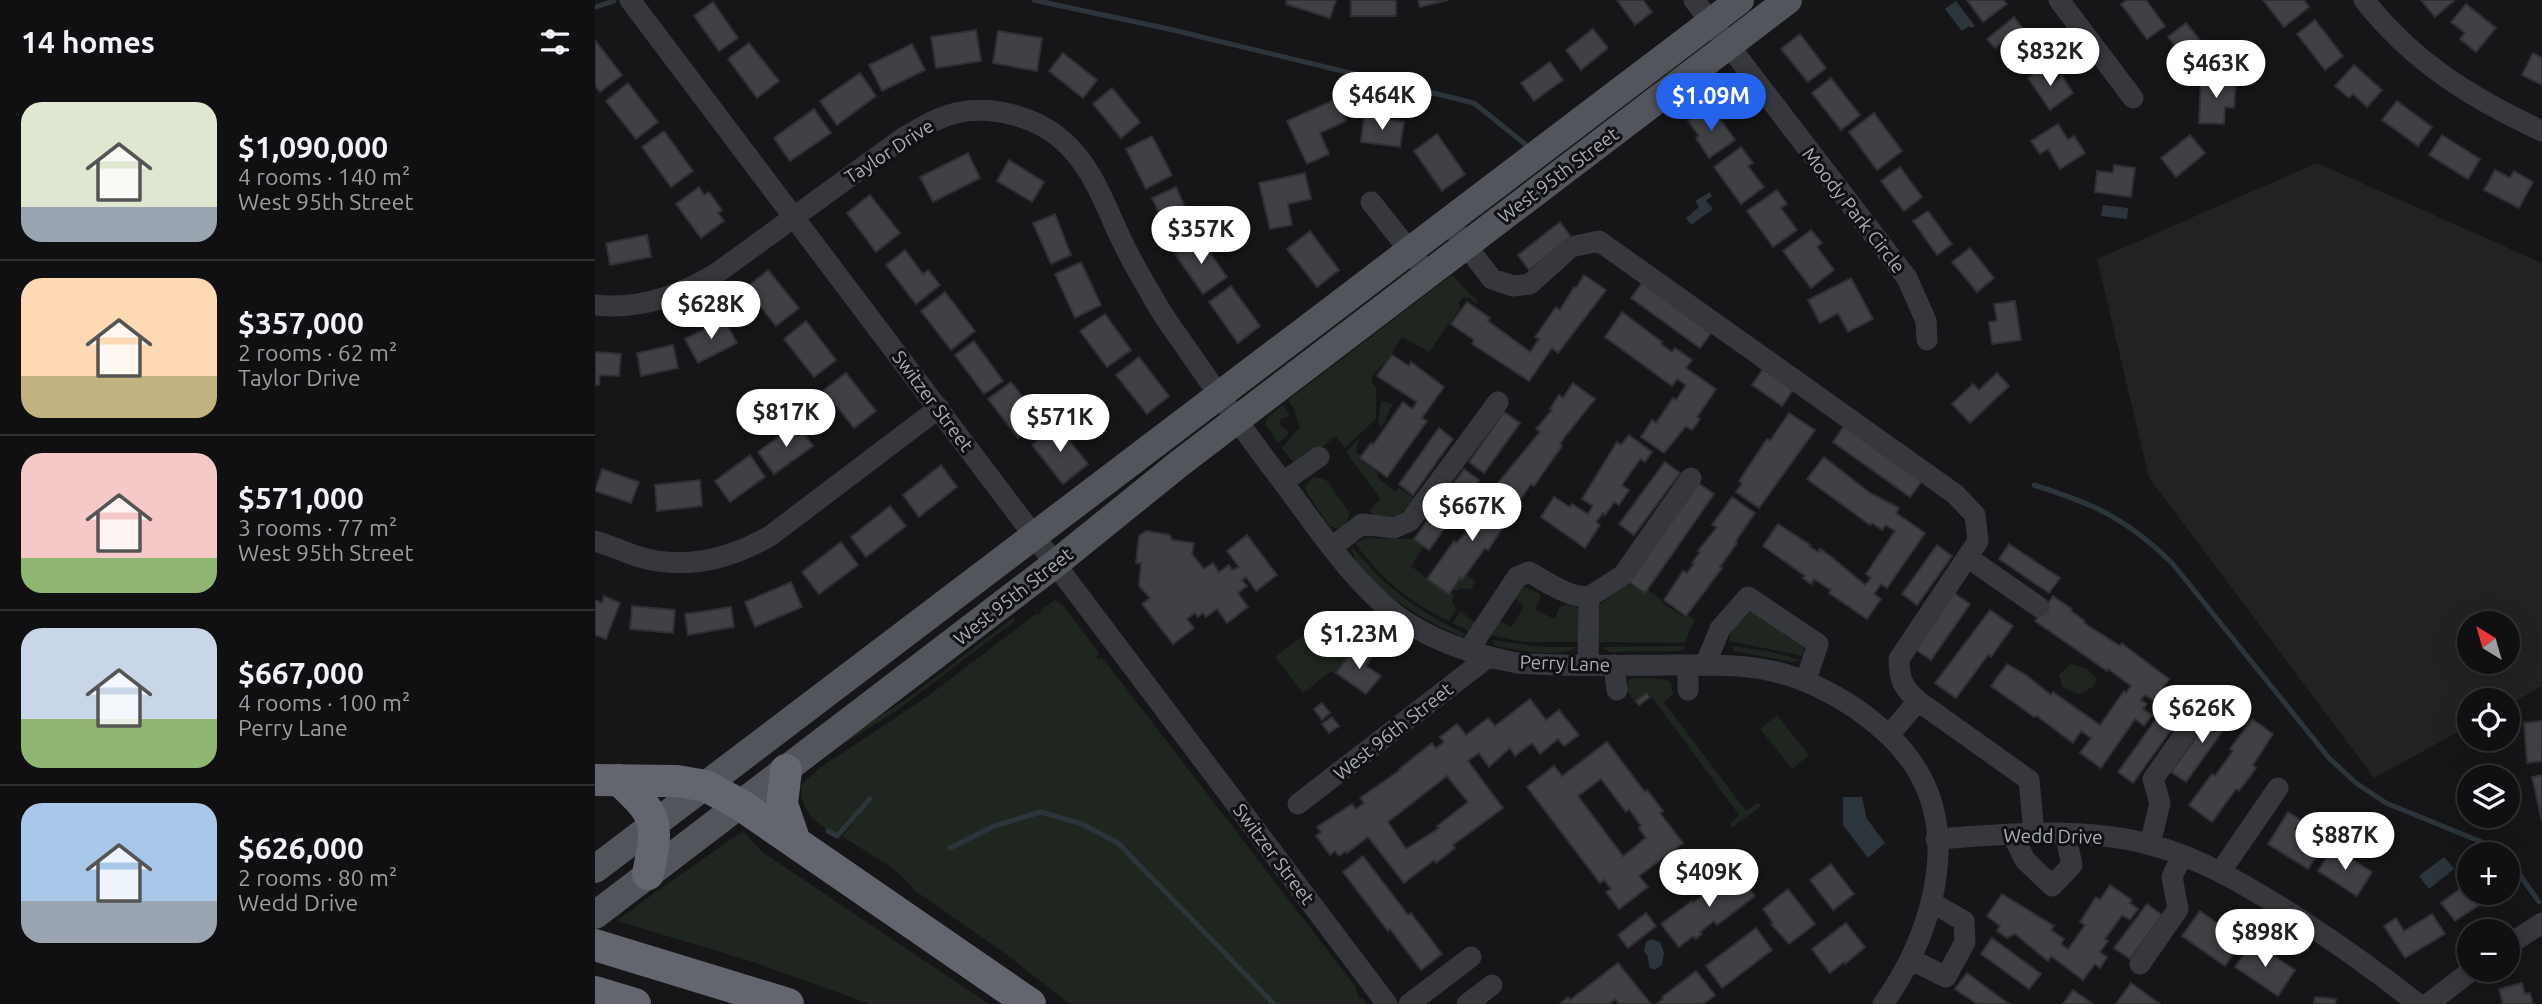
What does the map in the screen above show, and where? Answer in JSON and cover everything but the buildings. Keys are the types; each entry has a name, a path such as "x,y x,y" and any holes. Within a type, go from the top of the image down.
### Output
{"highway":[{"path":"786,770 782,804 795,842"},
{"path":"607,780 677,781 706,786 741,805 1030,1004"},
{"path":"607,780 646,805 654,824 653,847 645,876"},
{"path":"595,945 788,1004"},
{"path":"595,992 635,1004"}],"main road":[{"name":"West 95th Street","path":"595,869 1740,0"},
{"name":"West 95th Street","path":"595,915 1055,564 1180,463 1788,0"},
{"path":"1584,120 1601,142"}],"street":[{"name":"Switzer Street","path":"630,0 1387,1004"},
{"name":"Moody Park Circle","path":"1694,0 1907,278 1926,321 1927,340"},
{"path":"2059,0 2133,98"},
{"path":"2364,0 2384,25 2411,51 2454,85 2501,112 2542,131"},
{"name":"Taylor Drive","path":"595,305 633,304 666,298 697,285 929,122 957,113 983,111 1011,115 1038,124 1059,137 1079,156 1153,299 1220,396"},
{"path":"1371,202 1428,274"},
{"path":"1448,222 1492,279 1513,286 1530,284 1571,247 1599,241 1955,494 1975,515 1978,541 1899,659 1899,677 1905,690 1918,701 2029,780 2034,833"},
{"name":"Perry Lane","path":"1220,396 1363,585 1397,616 1416,628 1478,654 1517,663 1731,665 1769,670 1806,680 1839,698 1880,726 1898,743 1922,779 1930,796 1936,839 1936,870 1923,930 1894,989 1883,1004"},
{"path":"1332,547 1362,524 1394,528 1410,521 1499,402"},
{"path":"595,541 636,556 662,562 690,564 719,559 747,549 770,536 939,408"},
{"path":"1283,482 1319,457"},
{"path":"1587,665 1589,597 1623,575 1691,478"},
{"path":"1967,557 2039,607"},
{"name":"West 96th Street","path":"1299,804 1478,654 1517,577 1528,572 1580,597 1589,597"},
{"path":"1688,690 1696,665 1720,629 1748,597 1818,644 1806,680"},
{"path":"1614,665 1618,690"},
{"path":"2150,844 2159,803 2153,779 2210,698"},
{"path":"1889,735 1918,701"},
{"path":"2221,871 2278,788"},
{"path":"2013,834 2025,860 2052,886 2072,865 2065,833"},
{"name":"Wedd Drive","path":"1936,839 2065,833 2114,837 2150,844 2221,871 2266,897 2341,947 2418,1004"},
{"path":"2140,964 2178,909 2172,877 2182,855"},
{"path":"1910,959 1947,977 1965,942 1964,920 1931,902"},
{"path":"2520,937 2542,923"},
{"path":"1409,1004 1471,957"},
{"path":"2428,1004 2457,982"},
{"path":"1467,1004 1492,985"}],"shaded area":[{"path":"1956,1 1975,26 1969,26 1962,31 1945,9"},
{"path":"2317,163 2542,263 2542,686 2520,698 2520,688 2457,688 2457,733 2374,778 2149,478 2097,259"},
{"path":"1710,192 1712,196 1706,201 1713,209 1691,225 1686,218 1699,207 1695,201"},
{"path":"2103,205 2128,208 2127,219 2101,216"},
{"path":"1452,275 1478,302 1476,304 1470,298 1462,298 1460,308 1429,352 1402,337 1389,358 1372,376 1372,383 1376,387 1376,419 1345,448 1336,436 1297,467 1282,448 1297,430 1300,430 1294,409 1288,400"},
{"path":"1381,401 1393,404 1382,427 1378,423"},
{"path":"1283,405 1290,416 1281,419 1280,425 1289,432 1278,443 1265,424 1269,416"},
{"path":"1359,439 1356,452 1360,456 1359,459 1379,474 1377,477 1395,492 1399,488 1414,498 1398,517 1391,520 1375,516 1369,510 1381,499 1346,452"},
{"path":"1314,477 1326,480 1350,513 1346,524 1339,529 1329,526 1306,491 1305,486"},
{"path":"1367,538 1414,539 1424,546 1411,566 1448,594 1454,594 1452,600 1456,609 1449,621 1421,606 1386,579 1355,543"},
{"path":"1352,547 1404,598 1467,635 1461,636 1432,623 1379,587 1355,560"},
{"path":"1466,575 1476,581 1471,589 1452,589 1460,578 1463,580"},
{"path":"1627,583 1645,594 1648,590 1662,600 1662,603 1686,618 1689,615 1695,620 1684,643 1599,642 1600,604"},
{"path":"1523,586 1540,594 1535,610 1555,619 1563,605 1575,606 1580,611 1579,642 1524,642 1491,635 1500,621 1511,627 1524,607 1515,598"},
{"path":"1055,600 1063,605 1097,650 1099,654 1096,657 1105,661 1355,986 1359,999 1362,998 1368,1004 1070,1004 1003,952 914,890 901,875 842,836 874,798 869,797 834,834 806,809 801,785 821,767 928,696 1036,614 1040,615 1041,610"},
{"path":"1461,611 1475,623 1471,632 1452,623"},
{"path":"1753,612 1803,647 1804,656 1729,641 1731,633 1746,613"},
{"path":"1327,617 1360,642 1336,673 1330,672 1303,693 1275,657"},
{"path":"1013,618 1015,621 893,713 832,751 836,744 907,699"},
{"path":"1492,640 1543,647 1577,647 1570,651 1549,653 1494,645"},
{"path":"1685,646 1684,650 1678,651 1609,652 1602,647"},
{"path":"1731,646 1768,651 1800,660 1792,662 1735,651"},
{"path":"2070,664 2087,669 2096,678 2095,686 2079,694 2063,688 2059,675"},
{"path":"1665,679 1671,683 1673,694 1664,702 1746,811 1757,803 1760,807 1731,828 1731,822 1739,815 1648,692 1635,702 1626,689 1629,680"},
{"path":"1777,715 1809,755 1792,769 1760,729"},
{"path":"1843,797 1862,797 1867,819 1885,843 1868,858 1843,825"},
{"path":"743,831 761,851 989,1004 870,1004 750,961 617,921"},
{"path":"2444,857 2454,869 2429,889 2419,876"},
{"path":"1651,939 1660,942 1664,953 1662,965 1654,970 1649,967 1644,951 1646,942"}],"waterway":[{"path":"1034,0 1173,30 1474,103 1525,144"},
{"path":"595,7 614,1"},
{"path":"2034,485 2108,514 2139,534 2172,563 2329,758 2356,783 2386,803 2482,842"},
{"path":"828,831 837,836 870,799"},
{"path":"950,848 994,826 1041,812 1082,824 1118,843 1274,1004"},
{"path":"2520,875 2539,902"}]}
